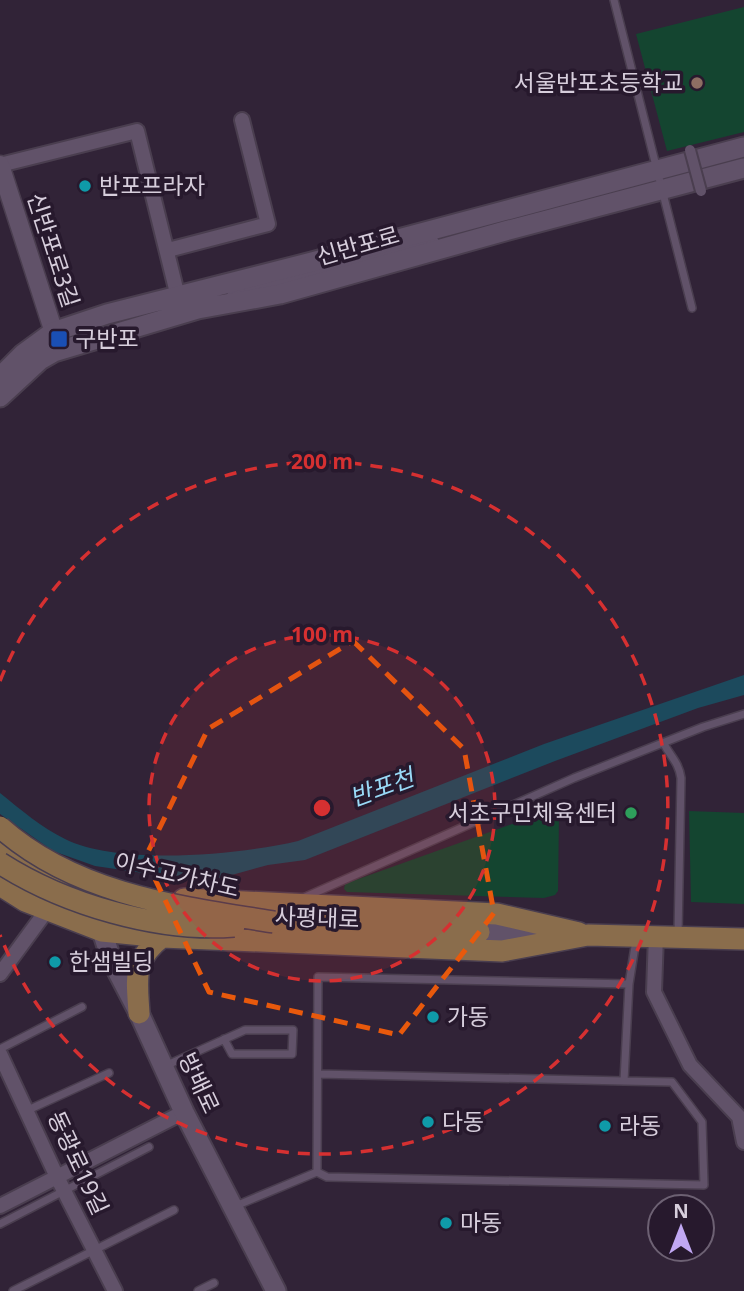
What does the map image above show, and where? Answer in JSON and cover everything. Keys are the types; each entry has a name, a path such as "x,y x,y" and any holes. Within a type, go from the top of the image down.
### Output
{"main road":[{"name":"신반포로","path":"187,300 280,294 489,235 660,180 744,147"},
{"name":"신반포로","path":"0,377 23,354 56,341 187,300 471,219 660,180 744,168"},
{"name":"신반포로","path":"0,397 40,360 56,341"},
{"name":"이수고가차도","path":"0,827 67,871 97,883 141,898 192,910 274,922"},
{"name":"사평대로","path":"0,848 58,880 100,889 212,901 497,914 588,935"},
{"name":"이수고가차도","path":"0,863 46,888 86,904 134,916 213,927 274,922 479,932"},
{"name":"사평대로","path":"0,885 25,901 47,910 102,927 162,937 502,951 588,935 744,939"},
{"name":"방배로","path":"100,889 102,927 111,959 165,1067 184,1112 276,1291"},
{"path":"102,927 127,913 212,901"},
{"path":"187,904 169,915 169,921 170,929 191,939"},
{"path":"139,1013 140,960 143,953 162,937"}],"street":[{"path":"168,250 268,224 242,120"},
{"path":"0,165 137,131 168,250 187,300"},
{"path":"690,150 701,191"},
{"name":"신반포로3길","path":"0,165 56,341"},
{"path":"0,974 47,910"},
{"name":"사평대로","path":"479,932 588,935"},
{"path":"646,935 654,992 690,1065 739,1117 744,1142"},
{"name":"동광로19길","path":"0,1054 57,1177 115,1291"},
{"path":"0,1206 184,1112"}],"lane":[{"path":"614,0 692,308"},
{"path":"187,300 239,292 456,236 744,154"},
{"path":"187,300 231,291 626,187 744,160"},
{"path":"471,219 518,216"},
{"path":"456,236 489,235"},
{"name":"사평대로","path":"290,904 574,778 744,714"},
{"path":"664,744 680,766 681,778 678,936"},
{"path":"624,1081 629,984 646,935"},
{"path":"317,1172 318,977 629,984"},
{"path":"0,1049 82,1007"},
{"path":"165,1067 223,1040 245,1030 293,1030 292,1054 232,1054 223,1040"},
{"path":"28,1110 108,1073"},
{"path":"233,1207 317,1172 327,1177 704,1185 702,1122 672,1082 318,1074"},
{"path":"0,1224 149,1147"},
{"path":"13,1291 174,1210"},
{"path":"198,1291 214,1283"}],"highlighted area":[{"path":"353,641 464,749 494,913 399,1035 209,992 145,858 208,729"}],"green space":[{"name":"서울반포초등학교","path":"744,7 744,132 667,151 636,34"},
{"path":"689,811 744,813 744,904 691,902"},
{"path":"546,812 555,812 559,816 558,891 555,895 544,898 347,892 344,889 345,884 350,882"}],"water":[{"name":"반포천","path":"744,675 744,695 698,708 555,761 305,860 268,865 221,878 157,875 95,866 53,851 0,814 0,793 39,824 65,839 116,853 213,854 273,846 298,841 544,744"}],"place":[{"name":"서울반포초등학교","path":"697,83"},
{"name":"반포프라자","path":"85,186"},
{"name":"구반포","path":"59,339"},
{"name":"서초구민체육센터","path":"631,813"},
{"name":"한샘빌딩","path":"55,962"},
{"name":"가동","path":"433,1017"},
{"name":"다동","path":"428,1122"},
{"name":"라동","path":"605,1126"},
{"name":"마동","path":"446,1223"}]}
